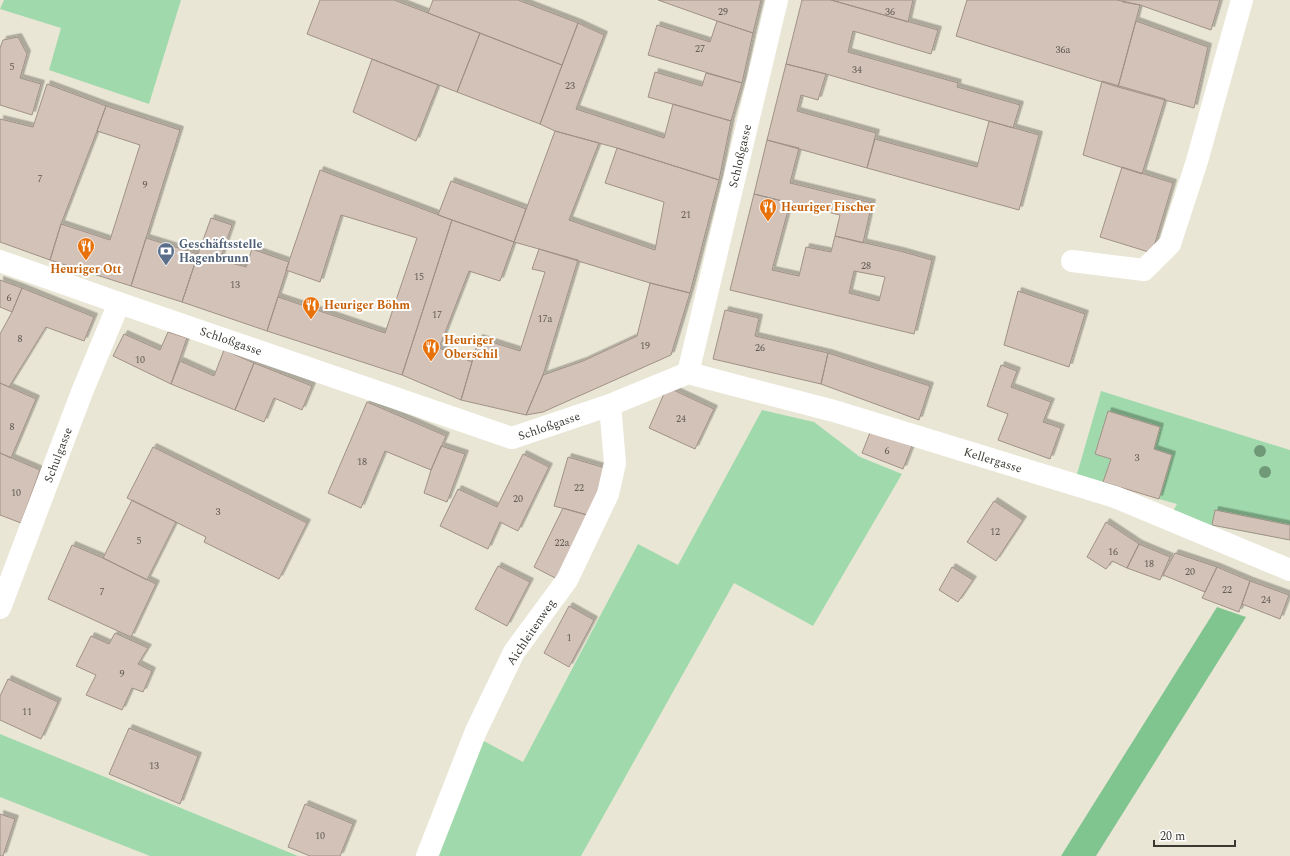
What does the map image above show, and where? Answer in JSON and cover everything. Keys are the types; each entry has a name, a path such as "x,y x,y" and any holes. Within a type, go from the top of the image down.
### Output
{"street":[{"name":"Schloßgasse","path":"0,260 119,303 512,438 610,405 688,373 777,0"},
{"path":"1072,261 1144,270 1170,244 1197,161 1242,0"},
{"name":"Schulgasse","path":"0,608 82,392 119,303"},
{"name":"Kellergasse","path":"688,373 834,411 1116,497 1290,570"},
{"name":"Aichleitenweg","path":"427,856 476,731 514,652 567,580 608,494 615,463 610,405"}],"green space":[{"path":"4,0 181,0 149,104 49,70 61,28 0,9"},
{"path":"1101,391 1290,450 1290,540 1194,522 1171,515 1177,504 1159,499 1172,455 1154,449 1160,427 1108,411 1095,454 1111,459 1104,482 1075,481"},
{"path":"762,410 814,422 860,457 902,474 813,626 734,583 581,856 435,856 482,740 523,762 638,544 678,565"},
{"path":"1217,607 1246,617 1096,856 1061,856"},
{"path":"0,734 298,856 150,856 0,797"}],"building":[{"path":"320,0 394,0 480,33 457,92 307,34"},
{"path":"433,0 518,0 578,23 562,65 428,13"},
{"path":"658,0 761,0 753,33"},
{"path":"802,0 831,0 938,30 931,54 853,31 848,52 958,83 957,87 1020,105 1013,128 826,74 786,64"},
{"path":"831,0 913,0 908,22"},
{"path":"967,0 1117,0 1140,5 1118,87 956,36"},
{"path":"1123,0 1220,0 1211,30 1140,5 1123,2"},
{"path":"717,21 753,33 742,83 648,55 657,25 710,42"},
{"path":"1136,21 1208,47 1194,108 1118,87"},
{"path":"578,23 604,35 576,109 664,138 673,104 731,121 719,180 617,148 555,131 540,124"},
{"path":"480,33 562,65 540,124 457,92"},
{"path":"18,37 27,54 20,78 41,84 32,115 0,105 0,48 3,40"},
{"path":"372,59 438,85 416,141 353,112"},
{"path":"786,64 826,74 818,100 801,95 797,111 876,133 867,168 767,140"},
{"path":"655,72 702,86 706,73 742,83 731,121 648,97"},
{"path":"1102,81 1165,99 1142,174 1083,155"},
{"path":"47,84 106,106 61,224 50,260 0,242 0,119 33,127"},
{"path":"106,106 180,130 131,286 50,260 61,224 110,240 140,145 97,131"},
{"path":"989,121 1039,135 1019,210 867,168 875,139 977,167"},
{"path":"555,131 599,143 569,220 655,250 664,202 605,183 617,148 719,180 690,293 650,283 514,242"},
{"path":"767,140 799,148 790,183 872,203 863,243 835,236 840,215 754,194"},
{"path":"1122,167 1173,183 1152,253 1100,237"},
{"path":"320,170 452,220 402,375 267,331 278,297 385,333 417,238 341,215 320,282 286,270"},
{"path":"451,181 526,209 514,242 438,215"},
{"path":"754,194 790,203 772,270 799,276 806,247 831,252 835,236 932,260 914,334 730,290","holes":["854,271 885,277 879,301 849,293"]},
{"path":"211,218 232,225 220,260 246,267 252,249 289,262 267,331 182,302"},
{"path":"452,220 514,242 500,281 469,271 439,348 472,362 461,400 402,375"},
{"path":"146,238 198,254 182,302 131,286"},
{"path":"539,249 578,260 543,375 526,415 461,400 479,338 520,351 545,272 532,269"},
{"path":"0,280 22,288 12,312 0,307"},
{"path":"650,283 690,293 671,355 543,412 526,415 543,375 583,361 637,336"},
{"path":"22,288 94,317 84,341 46,327 9,387 0,383 0,334 12,312"},
{"path":"1018,291 1085,314 1069,367 1004,345"},
{"path":"725,310 759,318 755,336 828,353 821,384 713,359"},
{"path":"168,332 187,338 171,384 113,356 124,334 160,350"},
{"path":"224,350 254,363 235,410 171,384 180,361 214,376"},
{"path":"828,353 930,386 919,420 821,384"},
{"path":"254,363 312,386 302,410 274,398 264,422 235,410"},
{"path":"1001,365 1017,371 1011,387 1051,402 1043,422 1061,428 1050,459 998,440 1008,414 987,406"},
{"path":"0,383 36,399 11,458 0,453"},
{"path":"667,387 714,409 695,449 649,428"},
{"path":"367,402 446,436 431,470 385,451 361,508 328,493"},
{"path":"1108,411 1160,427 1154,449 1172,455 1159,499 1103,482 1111,459 1095,454"},
{"path":"871,430 912,446 903,469 862,453"},
{"path":"441,446 465,454 447,502 424,493 431,470"},
{"path":"153,447 307,523 279,579 204,542 206,537 127,498"},
{"path":"0,453 40,470 21,523 0,515"},
{"path":"523,454 549,467 518,531 500,522 488,549 440,526 458,489 497,507"},
{"path":"568,457 605,468 591,516 554,506"},
{"path":"132,500 176,522 147,580 103,558"},
{"path":"994,501 1023,520 996,561 967,542"},
{"path":"563,508 591,516 559,580 534,567"},
{"path":"1215,510 1290,525 1290,540 1212,525"},
{"path":"1106,522 1139,544 1127,568 1112,561 1106,569 1087,557"},
{"path":"1139,544 1170,557 1160,580 1127,568"},
{"path":"72,545 103,558 156,584 131,637 48,599"},
{"path":"1175,553 1217,567 1205,592 1163,575"},
{"path":"498,566 530,582 507,626 475,609"},
{"path":"952,567 973,580 958,602 939,590"},
{"path":"1217,567 1250,581 1239,612 1202,598"},
{"path":"1250,581 1289,595 1280,619 1242,604"},
{"path":"569,606 594,620 569,667 544,653"},
{"path":"115,633 148,648 138,664 152,671 143,692 132,688 122,710 86,695 96,675 76,666 91,636 109,644"},
{"path":"8,679 58,702 41,739 0,720 0,696"},
{"path":"129,728 198,756 180,804 109,774"},
{"path":"305,804 353,824 340,856 310,856 288,847"},
{"path":"0,814 15,819 3,856 0,856"}],"place":[{"name":"Heuriger Fischer","path":"768,222"},
{"name":"Heuriger Ott","path":"86,261"},
{"name":"Geschäftsstelle Hagenbrunn","path":"166,266"},
{"name":"Heuriger Böhm","path":"311,320"},
{"name":"Heuriger Oberschil","path":"431,362"}]}
